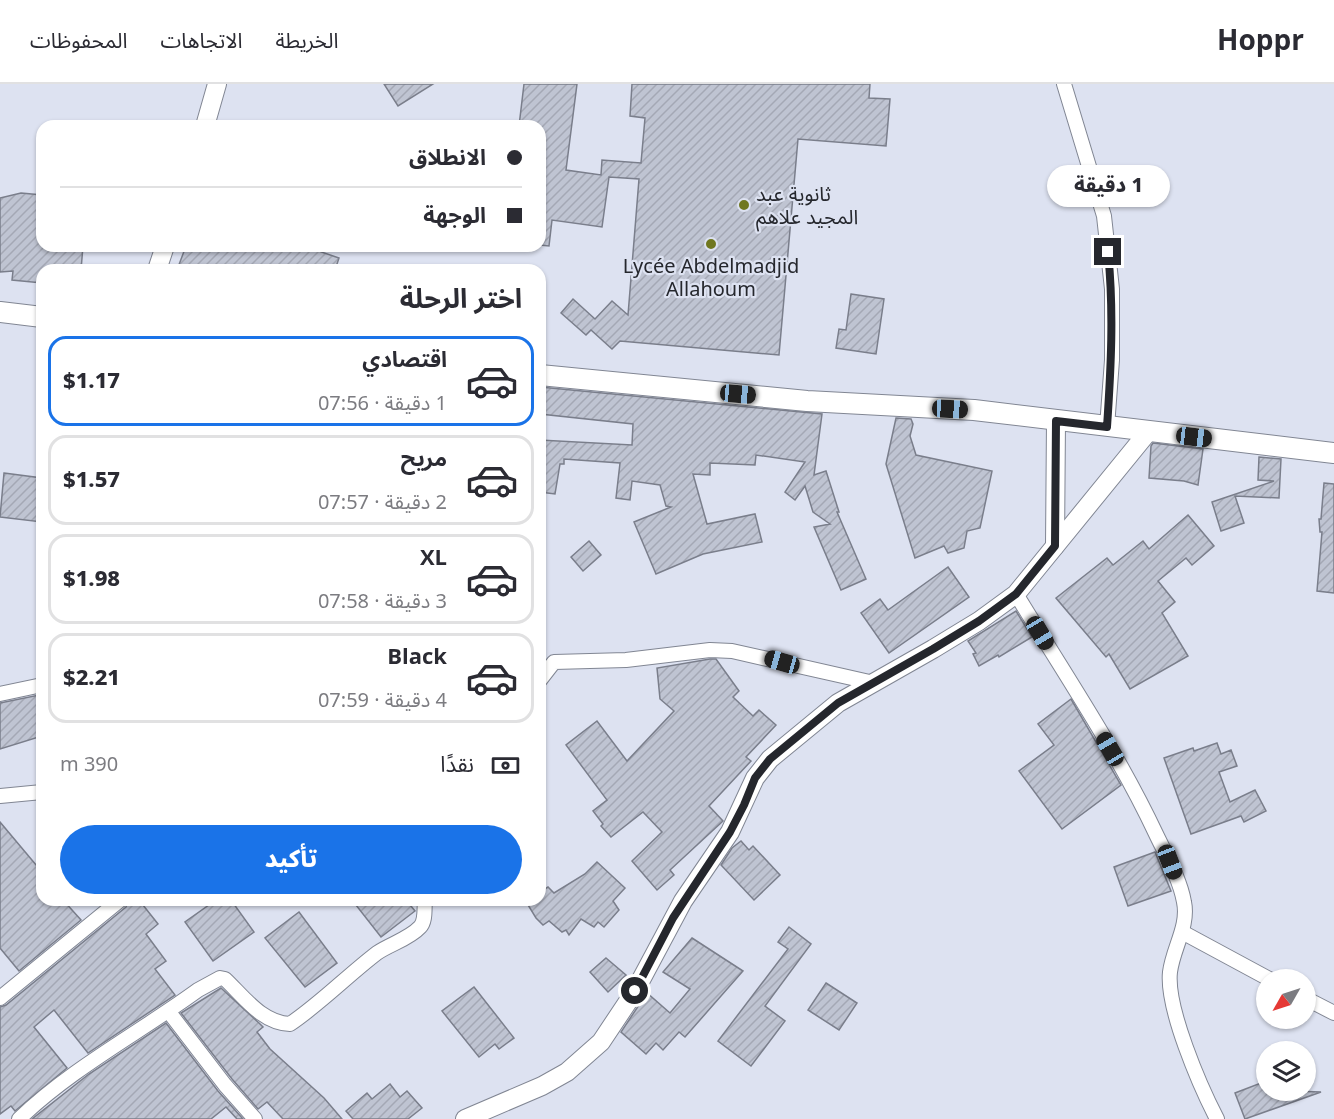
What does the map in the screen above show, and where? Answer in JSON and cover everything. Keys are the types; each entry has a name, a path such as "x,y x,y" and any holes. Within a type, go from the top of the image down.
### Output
{"main road":[{"path":"0,312 36,315"},
{"path":"546,376 807,401 974,410 1334,453"}],"street":[{"path":"207,120 217,84"},
{"path":"1064,84 1104,216 1112,289 1112,360 1107,427"},
{"path":"1055,546 1056,421"},
{"path":"465,1119 542,1086 567,1072 601,1042 635,991 683,901 730,832 755,778 770,759 838,703 979,621 1016,594 1148,432"},
{"path":"1016,594 1145,810 1170,862 1184,901 1185,917 1170,973 1171,993 1175,1015 1215,1118"},
{"path":"546,660 626,660 710,650 732,651 874,683"},
{"path":"546,672 554,662"},
{"path":"0,694 36,686"},
{"path":"0,795 36,792"},
{"path":"0,998 113,906"},
{"path":"19,1119 74,1074 198,990 220,978 225,979 261,1014 272,1021 290,1024 312,1009 380,951 419,928 424,920 425,906"},
{"path":"1182,932 1256,972"},
{"path":"1316,1004 1334,1013"},
{"path":"169,1011 225,1085 255,1119"}],"building":[{"path":"384,84 433,84 398,106"},
{"name":"Lycée Abdelmadjid Allahoum","path":"524,84 577,84 566,170 601,175 602,160 641,163 645,118 630,116 632,84 870,84 869,98 890,99 886,146 798,139 779,355 620,341 612,349 591,330 586,335 561,313 573,299 595,319 612,301 628,315 639,179 609,177 602,227 552,220 549,246 546,246 546,120 520,120"},
{"path":"21,193 36,194 36,252 82,252 82,264 36,264 36,282 12,280 13,271 0,272 0,198"},
{"path":"184,252 322,252 339,258 337,264 179,264"},
{"path":"851,294 884,299 876,354 836,348 839,329 846,330"},
{"path":"546,388 822,414 814,475 826,471 839,512 837,512 866,579 841,590 814,527 830,524 813,512 805,486 795,500 785,492 805,462 756,455 755,465 710,463 710,475 693,474 707,524 755,514 762,542 703,554 656,574 634,522 671,507 666,506 660,485 632,481 630,500 616,498 620,463 564,459 564,464 560,464 555,494 546,493 546,440 632,445 633,424 546,415"},
{"path":"896,418 911,419 913,424 910,436 916,455 992,471 980,528 967,531 964,548 948,553 944,546 915,558 886,464"},
{"path":"1153,443 1203,449 1198,485 1184,481 1149,478"},
{"path":"1259,457 1281,459 1279,498 1235,496 1244,523 1221,531 1212,502 1274,481 1258,480"},
{"path":"4,473 36,477 36,521 0,517"},
{"path":"1324,483 1334,484 1334,593 1317,591 1322,532 1320,532 1319,519 1321,519"},
{"path":"1188,515 1214,546 1192,565 1186,558 1158,581 1175,602 1162,613 1188,656 1130,689 1109,654 1106,657 1056,598 1107,558 1113,565 1143,541 1149,549"},
{"path":"589,541 601,555 583,571 571,557"},
{"path":"948,567 969,597 889,653 861,613 880,599 888,610"},
{"path":"1016,611 1032,637 979,666 973,654 976,653 968,641"},
{"path":"716,659 739,691 733,697 753,716 759,710 776,725 746,757 751,761 709,806 723,821 670,870 674,875 657,890 632,861 662,832 643,812 611,837 601,826 603,824 593,811 607,800 566,745 597,721 627,761 674,711 660,699 657,668"},
{"path":"36,696 36,738 0,749 0,703"},
{"path":"1071,699 1121,785 1062,829 1019,771 1054,745 1038,724"},
{"path":"1217,743 1221,754 1231,750 1237,766 1219,772 1230,802 1255,790 1266,811 1244,822 1241,816 1191,834 1164,758"},
{"path":"0,822 36,865 36,906 68,906 81,920 19,971 0,948"},
{"path":"741,841 749,850 753,846 780,875 754,900 721,865 732,848"},
{"path":"1155,852 1171,891 1128,906 1114,867"},
{"path":"597,862 625,888 613,901 619,910 604,927 598,922 594,927 581,919 569,935 566,930 562,932 549,921 543,925 529,906 546,906 546,888 548,887 554,893 585,874"},
{"path":"144,906 158,924 146,934 166,961 155,969 175,995 88,1053 54,1010 34,1027 67,1068 15,1111 11,1106 0,1114 0,1007 6,1005 126,907"},
{"path":"208,906 235,906 254,932 213,961 185,922"},
{"path":"357,906 411,906 415,911 381,937"},
{"path":"299,912 337,963 305,987 265,938"},
{"path":"789,927 811,944 765,1006 785,1021 751,1066 718,1041 788,949 778,942"},
{"path":"692,938 743,971 685,1037 679,1032 663,1050 656,1043 646,1054 621,1032 647,993 670,1013 690,989 663,972"},
{"path":"606,958 626,975 608,992 590,972"},
{"path":"826,983 857,1003 839,1030 808,1010"},
{"path":"474,987 514,1038 499,1049 495,1044 479,1057 442,1011"},
{"path":"221,988 263,1027 257,1032 270,1049 324,1098 342,1119 283,1119 267,1102 258,1109 181,1013"},
{"path":"166,1023 218,1091 243,1119 237,1119 226,1107 211,1119 32,1119 89,1074"},
{"path":"390,1084 400,1097 407,1091 422,1108 408,1119 353,1119 346,1111 367,1093 372,1099"},
{"path":"1256,1085 1256,1101 1296,1101 1245,1119 1235,1093"}],"place":[{"name":"ثانوية عبد المجيد علاهم","path":"744,205"},
{"name":"Lycée Abdelmadjid Allahoum","path":"711,244"}],"route":[{"path":"635,991 673,918 730,832 755,778 770,759 838,703 979,621 1016,594 1055,546 1056,421 1107,427 1112,360 1112,289 1108,252"}]}
